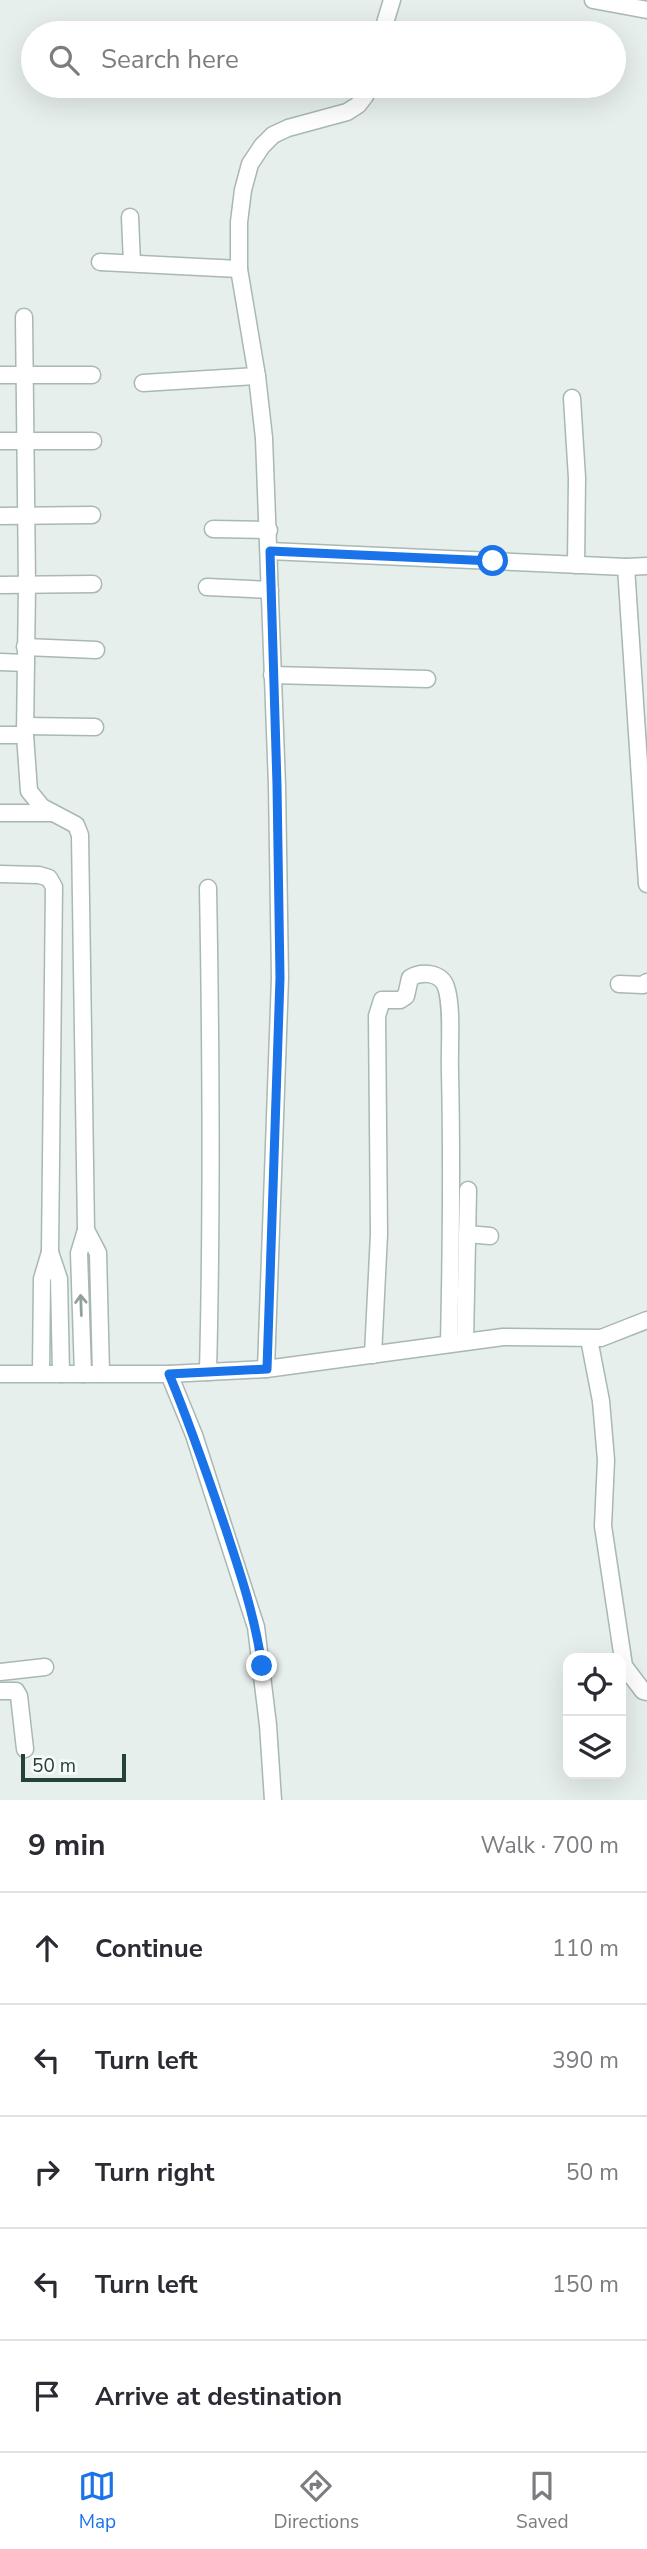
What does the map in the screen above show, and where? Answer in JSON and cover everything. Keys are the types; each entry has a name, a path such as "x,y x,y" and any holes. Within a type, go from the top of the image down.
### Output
{"street":[{"path":"386,21 392,0"},
{"path":"593,0 647,10"},
{"path":"267,1369 280,978 277,785 264,438 257,376 239,269 239,222 250,164 273,135 288,128 347,112 363,98"},
{"path":"130,217 132,262"},
{"path":"100,262 239,269"},
{"path":"24,317 27,585 25,731 29,791 42,807 76,825 80,835 86,1230 79,1253 83,1374"},
{"path":"0,375 92,375"},
{"path":"143,383 257,376"},
{"path":"572,398 577,478 576,565"},
{"path":"0,441 93,441"},
{"path":"0,516 92,515"},
{"path":"213,529 269,530"},
{"path":"270,551 647,566"},
{"path":"626,567 647,884"},
{"path":"0,585 93,584"},
{"path":"207,587 270,590"},
{"path":"0,662 25,655 96,650"},
{"path":"272,675 427,680"},
{"path":"0,735 95,727"},
{"path":"0,813 53,813"},
{"path":"0,874 39,875 50,878 54,887 50,1252 42,1279 41,1373"},
{"path":"208,888 212,1208 208,1373"},
{"path":"373,1355 379,1234 377,1016 382,1000 400,1000 406,996 410,978 416,975 430,974 441,979 446,985 449,1011 457,1343"},
{"path":"619,984 643,985 647,982"},
{"path":"457,1343 467,1234 467,1190"},
{"path":"86,1230 98,1253 101,1373"},
{"path":"467,1234 490,1236"},
{"path":"50,1252 59,1279 61,1374"},
{"path":"0,1374 169,1374 267,1369 503,1337 589,1339 615,1334 647,1320"},
{"path":"589,1339 601,1401 605,1449 604,1526 624,1665 643,1691 647,1692"},
{"path":"169,1374 194,1435 256,1627 268,1725 273,1800"},
{"path":"0,1672 45,1667"},
{"path":"0,1690 16,1691 19,1696 25,1749"}],"route":[{"path":"262,1666 256,1627 243,1581 194,1435 169,1374 267,1369 280,978 270,551 493,561"}]}
